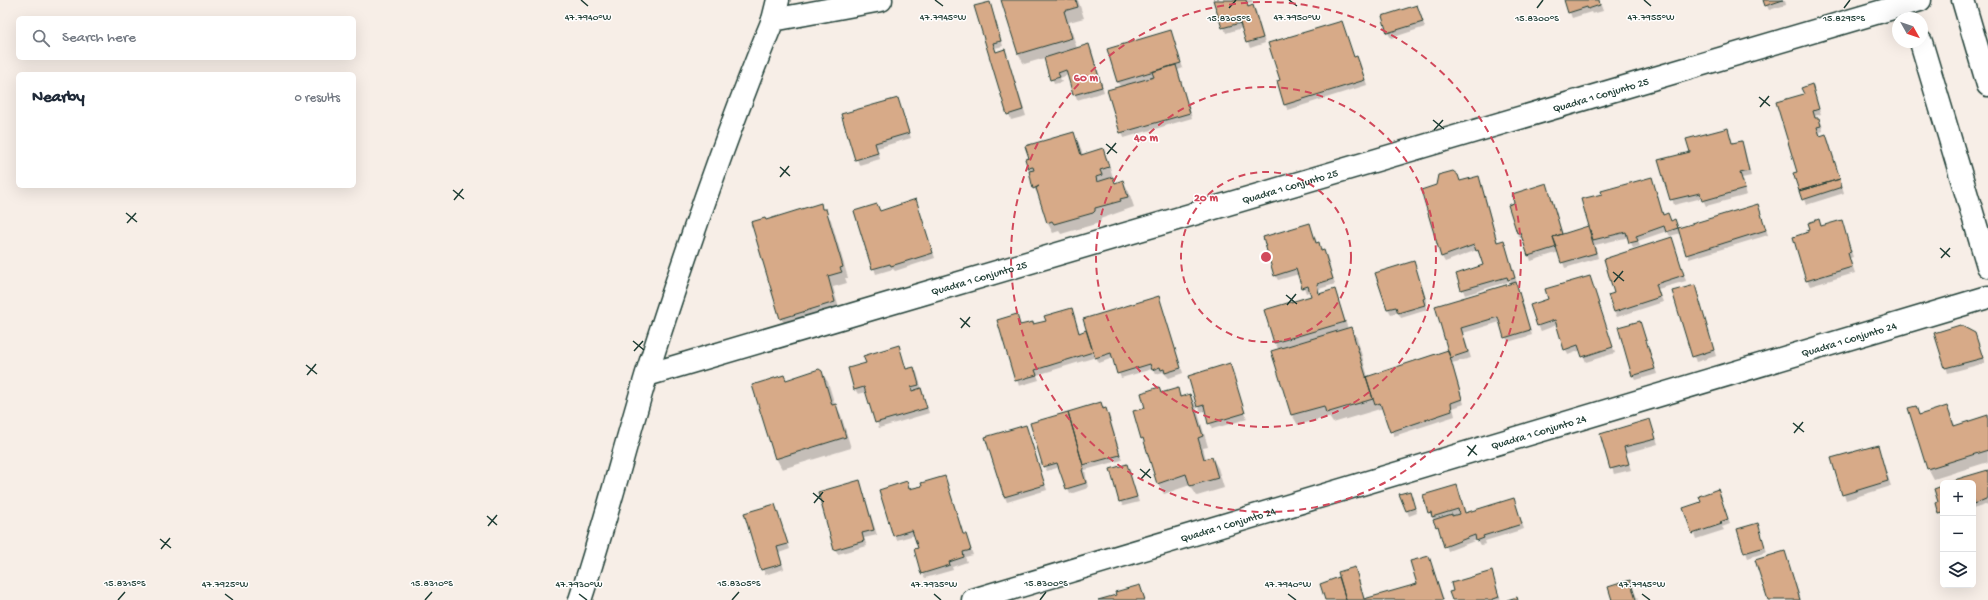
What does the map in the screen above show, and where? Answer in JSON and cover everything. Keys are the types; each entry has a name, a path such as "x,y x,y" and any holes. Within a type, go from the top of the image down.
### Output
{"street":[{"path":"580,600 618,478 647,374 712,174 775,10 881,0"},
{"path":"1963,0 1988,85"},
{"name":"Quadra 1 Conjunto 25","path":"647,374 1913,5"},
{"path":"1923,48 1988,266"},
{"name":"Quadra 1 Conjunto 24","path":"973,600 1988,297"}],"building":[{"path":"1001,0 1076,0 1078,7 1064,11 1072,38 1018,54"},
{"path":"1213,0 1246,0 1248,7 1253,5 1263,38 1246,43 1240,23 1222,28"},
{"path":"1564,0 1599,0 1600,5 1588,9 1587,7 1568,13"},
{"path":"1763,0 1783,0 1765,6"},
{"path":"990,2 1001,41 993,43 996,52 1005,49 1023,110 1007,115 974,6"},
{"path":"1417,5 1423,22 1387,33 1382,16"},
{"path":"1342,21 1354,57 1357,56 1365,80 1284,105 1277,81 1280,80 1268,43"},
{"path":"1171,30 1181,63 1117,82 1107,49"},
{"path":"1089,44 1102,87 1073,95 1066,70 1058,73 1060,77 1050,80 1044,58"},
{"path":"1176,65 1190,113 1120,133 1107,90 1154,77 1152,72"},
{"path":"1812,84 1819,109 1813,111 1815,118 1819,118 1821,126 1817,127 1820,136 1826,134 1840,179 1799,191 1793,173 1797,172 1776,102 1804,94 1801,88"},
{"path":"898,98 909,133 875,143 878,153 855,160 841,114"},
{"path":"1728,128 1732,143 1742,141 1749,171 1740,173 1745,189 1702,201 1700,193 1670,200 1658,160 1690,152 1686,139"},
{"path":"1074,132 1081,155 1103,148 1109,167 1100,170 1102,175 1096,177 1097,182 1113,177 1115,183 1123,180 1128,197 1120,199 1121,201 1095,208 1093,213 1054,224 1052,221 1047,223 1036,188 1039,186 1033,189 1029,171 1034,170 1033,167 1028,168 1025,159 1029,158 1025,146"},
{"path":"1453,171 1458,175 1460,181 1479,176 1497,242 1504,240 1515,278 1508,280 1507,277 1461,290 1456,274 1483,265 1478,250 1476,251 1474,245 1441,257 1421,190 1436,185 1438,175"},
{"path":"1652,177 1663,215 1668,213 1671,221 1675,219 1678,228 1666,232 1664,226 1636,236 1638,241 1629,243 1626,232 1593,240 1581,199 1602,194 1601,191"},
{"path":"1840,179 1842,187 1802,200 1799,191"},
{"path":"1547,183 1562,234 1553,237 1557,247 1528,256 1520,232 1517,233 1508,205 1514,203 1512,194"},
{"path":"916,199 933,253 891,266 890,264 872,269 854,211 877,204 880,211"},
{"path":"821,203 822,209 826,209 843,267 840,268 842,272 828,276 835,302 780,319 751,222 765,218 766,220"},
{"path":"1758,204 1766,230 1686,255 1678,228"},
{"path":"1819,219 1821,226 1842,220 1851,252 1848,253 1852,267 1806,281 1793,237 1808,232 1807,230 1810,229 1808,223"},
{"path":"1310,223 1316,243 1319,242 1321,251 1324,250 1333,279 1317,284 1319,294 1335,289 1345,322 1274,343 1264,310 1311,296 1308,286 1302,288 1296,269 1274,276 1263,237"},
{"path":"1588,226 1596,253 1561,263 1553,237"},
{"path":"1672,237 1684,275 1656,284 1660,297 1614,312 1608,295 1614,293 1604,259"},
{"path":"1414,261 1425,298 1423,299 1425,305 1398,313 1396,307 1387,309 1375,273"},
{"path":"1590,276 1613,347 1582,357 1578,345 1564,350 1555,320 1537,326 1530,305 1548,299 1545,289"},
{"path":"1516,282 1530,330 1504,338 1498,317 1461,328 1468,352 1450,358 1435,306"},
{"path":"1695,285 1714,350 1692,357 1672,291"},
{"path":"1159,296 1181,368 1165,373 1164,369 1161,370 1160,367 1152,370 1150,364 1117,374 1111,353 1095,358 1083,319"},
{"path":"1072,308 1079,333 1086,330 1093,352 1035,370 1037,375 1015,381 997,320 1017,314 1020,325 1033,322 1033,324 1046,321 1044,316"},
{"path":"1640,321 1655,369 1632,376 1618,327"},
{"path":"1960,325 1975,333 1983,358 1945,368 1934,333"},
{"path":"1351,327 1373,399 1326,413 1324,406 1291,415 1271,351"},
{"path":"899,345 906,369 914,367 919,385 911,387 912,391 921,388 927,408 875,423 864,387 854,390 848,368 866,363 863,356"},
{"path":"1448,350 1462,399 1451,403 1452,411 1390,432 1380,403 1375,405 1366,377"},
{"path":"1230,363 1245,413 1208,424 1204,405 1197,407 1188,376"},
{"path":"819,369 822,371 832,405 836,404 846,437 775,459 752,385 784,375 786,380"},
{"path":"1159,387 1161,393 1178,388 1180,397 1190,394 1203,436 1198,438 1204,459 1212,457 1218,478 1190,486 1186,474 1157,484 1133,411 1145,408 1141,393"},
{"path":"1101,402 1103,409 1106,408 1120,455 1083,465 1068,412"},
{"path":"1916,406 1919,415 1947,406 1954,426 1988,415 1988,450 1927,469 1908,408"},
{"path":"1068,412 1084,469 1082,470 1086,483 1066,489 1057,463 1043,467 1030,423"},
{"path":"1650,419 1656,439 1624,447 1629,464 1610,469 1600,434"},
{"path":"1026,425 1045,485 1004,497 985,437"},
{"path":"1878,445 1888,481 1842,495 1831,458"},
{"path":"1127,464 1137,497 1119,502 1110,469"},
{"path":"1988,470 1988,498 1976,503 1976,480 1954,480"},
{"path":"945,476 963,534 966,534 971,550 963,552 964,557 949,562 950,565 921,574 914,549 918,548 912,530 893,536 879,490 907,481 909,489 922,486 921,483"},
{"path":"860,480 874,530 862,533 864,541 834,550 818,492"},
{"path":"1457,485 1465,513 1514,498 1522,524 1483,536 1484,538 1476,541 1475,535 1444,547 1438,526 1436,527 1433,520 1452,514 1452,516 1459,514 1458,509 1432,517 1431,512 1428,513 1423,495"},
{"path":"1940,487 1939,514 1936,503 1938,502 1934,489"},
{"path":"1718,489 1728,519 1720,522 1722,524 1692,534 1683,508 1701,502 1699,496"},
{"path":"1410,491 1415,508 1406,511 1399,494"},
{"path":"775,504 788,544 777,547 782,564 761,570 744,513"},
{"path":"1758,523 1765,547 1744,553 1737,529"},
{"path":"1785,551 1800,600 1768,600 1755,560"},
{"path":"1429,556 1443,600 1346,600 1338,572 1355,567 1364,599 1417,584 1410,561"},
{"path":"1492,571 1499,597 1491,600 1452,600 1449,592 1453,591 1451,583"},
{"path":"1339,577 1346,600 1325,600 1320,584"},
{"path":"1630,580 1636,600 1612,600 1608,587"},
{"path":"1140,585 1145,600 1098,600 1116,595 1115,592"},
{"path":"1517,597 1518,600 1507,600"}]}
